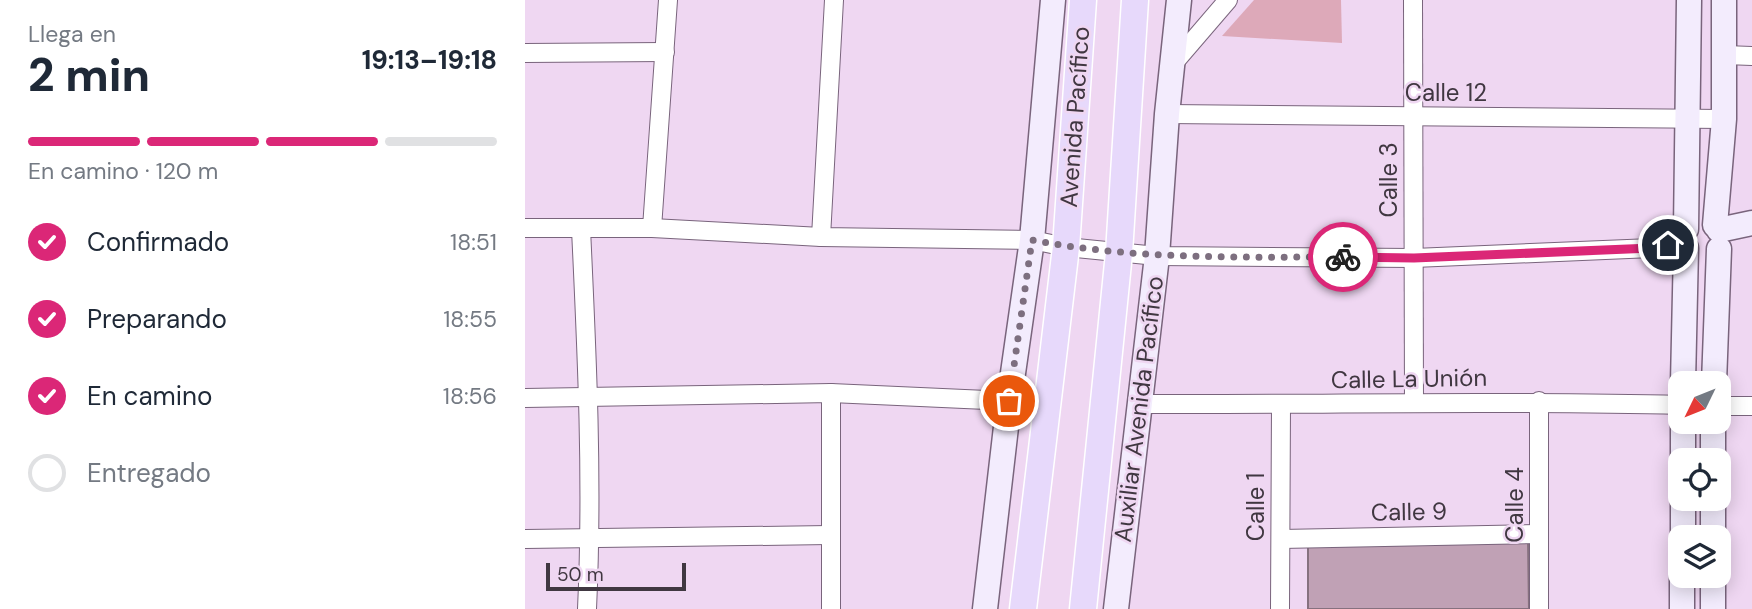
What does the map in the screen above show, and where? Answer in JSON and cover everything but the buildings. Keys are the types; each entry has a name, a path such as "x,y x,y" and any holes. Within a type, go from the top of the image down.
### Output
{"main road":[{"path":"985,609 1009,401 1032,240 1053,0"},
{"name":"Avenida Pacífico","path":"1023,609 1066,247 1083,0"},
{"path":"1083,609 1119,253 1135,0"},
{"name":"Auxiliar Avenida Pacífico","path":"1116,609 1157,256 1167,114 1179,0"},
{"path":"1683,371 1689,0"},
{"path":"1714,371 1717,234 1724,119 1724,0"},
{"path":"1717,234 1752,223"},
{"path":"1686,240 1696,257 1709,257 1717,234"},
{"path":"1682,588 1682,609"},
{"path":"1713,588 1713,609"}],"street":[{"path":"652,228 668,0"},
{"path":"821,237 834,0"},
{"path":"1173,64 1228,0"},
{"name":"Calle 3","path":"1413,0 1414,403"},
{"path":"525,53 665,52"},
{"path":"1725,55 1752,55"},
{"name":"Calle 12","path":"1167,114 1724,119"},
{"path":"525,228 652,228 821,237 1032,240 1066,247 1157,256 1414,258 1652,248 1686,240"},
{"path":"581,229 589,399 591,539 587,609"},
{"path":"831,393 831,609"},
{"path":"525,398 831,393 1009,401"},
{"name":"Calle La Unión","path":"1139,404 1539,401 1668,405"},
{"name":"Calle 4","path":"1539,401 1539,609"},
{"name":"Calle 1","path":"1280,609 1281,405"},
{"path":"1731,406 1752,406"},
{"name":"Calle 9","path":"1280,539 1539,534"},
{"path":"525,539 829,535"}],"shaded area":[{"path":"1254,0 1341,0 1342,43 1222,36"}],"way so far":[{"path":"1009,401 1032,240 1066,247 1157,256 1343,257"}],"route":[{"path":"1343,257 1414,258 1652,248 1668,245"}]}
